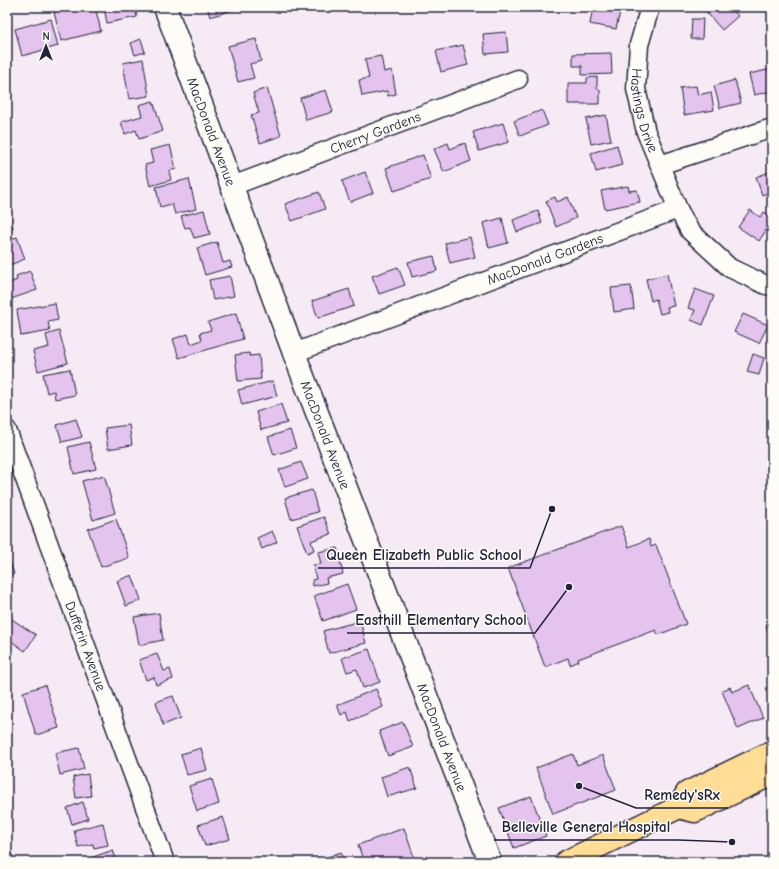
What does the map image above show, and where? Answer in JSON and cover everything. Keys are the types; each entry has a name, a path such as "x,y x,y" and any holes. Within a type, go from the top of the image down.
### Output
{"main road":[{"path":"566,862 679,807 687,793 772,752"},
{"path":"679,807 695,811 772,774"}],"street":[{"name":"MacDonald Avenue","path":"165,7 294,353 490,862"},
{"name":"Hastings Drive","path":"650,7 639,45 636,89 646,132 678,209"},
{"name":"Cherry Gardens","path":"232,186 518,79"},
{"path":"660,165 772,128"},
{"path":"678,209 690,231 730,268 766,285 772,286"},
{"name":"MacDonald Gardens","path":"294,353 678,209"},
{"name":"Dufferin Avenue","path":"7,430 165,862"}],"building":[{"path":"75,7 95,7 101,31 61,41 54,12"},
{"path":"104,7 135,7 137,17 107,23"},
{"path":"207,7 242,7 210,17"},
{"path":"593,7 620,12 616,29 590,24"},
{"path":"702,7 730,7 738,16 722,30"},
{"path":"51,19 58,46 22,56 15,29"},
{"path":"692,19 703,19 702,39 691,39"},
{"path":"506,32 508,52 485,54 483,34"},
{"path":"141,39 145,52 135,55 131,43"},
{"path":"256,39 261,61 250,64 254,78 238,82 228,46"},
{"path":"463,45 468,65 441,72 436,51"},
{"path":"611,53 612,74 582,75 582,66 573,66 573,54"},
{"path":"381,56 384,72 392,70 396,94 388,96 387,91 362,96 359,80 369,78 365,59"},
{"path":"143,59 149,96 129,99 123,63"},
{"path":"772,69 772,91 754,95 749,74"},
{"path":"597,77 597,89 600,89 600,104 568,104 568,83 587,83 587,78"},
{"path":"735,80 741,103 720,108 714,86"},
{"path":"696,86 698,95 711,92 714,110 684,115 680,88"},
{"path":"267,88 281,136 260,143 251,115 259,113 253,93"},
{"path":"326,90 333,112 306,120 300,98"},
{"path":"153,101 163,131 139,139 136,130 125,134 121,122 142,116 139,105"},
{"path":"542,110 548,125 520,136 514,121"},
{"path":"606,115 611,140 591,144 586,119"},
{"path":"503,123 509,142 479,151 473,132"},
{"path":"448,143 450,149 465,143 471,161 444,172 434,149"},
{"path":"170,145 176,169 169,171 171,180 150,186 145,165 153,163 150,150"},
{"path":"617,145 622,165 596,172 591,153"},
{"path":"423,155 431,179 394,191 386,168"},
{"path":"772,171 772,191 762,195 756,177"},
{"path":"365,172 373,193 350,202 342,181"},
{"path":"189,179 196,209 175,214 172,204 160,207 156,187"},
{"path":"628,186 629,191 637,190 640,202 605,209 601,191"},
{"path":"319,192 325,209 292,221 285,204"},
{"path":"555,197 557,202 568,197 576,218 556,227 546,201"},
{"path":"7,207 13,228 7,230"},
{"path":"204,210 210,234 194,238 190,227 185,228 181,216"},
{"path":"750,210 760,217 764,212 772,217 771,228 768,227 759,241 738,227"},
{"path":"538,211 542,223 517,232 513,220"},
{"path":"502,218 508,243 489,248 483,223"},
{"path":"17,237 25,259 7,266 7,241"},
{"path":"470,237 475,257 450,263 445,243"},
{"path":"217,242 223,263 230,261 232,267 205,275 197,248"},
{"path":"434,256 437,271 412,277 408,262"},
{"path":"398,267 405,285 379,294 372,276"},
{"path":"30,271 37,290 8,300 7,284 17,280 16,276"},
{"path":"667,274 674,306 667,307 668,312 660,314 656,299 651,301 646,279"},
{"path":"230,276 234,296 213,300 209,280"},
{"path":"631,286 634,309 614,312 611,288"},
{"path":"349,289 354,306 318,318 312,301"},
{"path":"695,289 714,296 703,325 691,320 695,310 688,308"},
{"path":"55,303 58,320 48,322 50,331 21,336 17,310"},
{"path":"236,313 243,339 179,358 173,339 188,334 191,344 202,340 200,333 211,330 208,322"},
{"path":"743,314 768,325 759,343 734,332"},
{"path":"59,331 68,363 38,371 33,351 49,347 46,335"},
{"path":"249,353 250,356 259,355 261,379 238,381 235,355"},
{"path":"753,354 764,358 759,375 747,372"},
{"path":"70,369 75,395 55,399 54,391 47,393 43,374"},
{"path":"273,381 277,396 242,405 238,390"},
{"path":"281,404 287,423 261,430 256,412"},
{"path":"76,419 82,437 62,442 57,425"},
{"path":"129,425 132,445 108,449 105,428"},
{"path":"290,430 296,448 274,455 268,437"},
{"path":"89,442 96,469 74,474 68,447"},
{"path":"301,462 308,479 285,487 279,470"},
{"path":"104,475 115,513 93,520 82,481"},
{"path":"312,490 318,512 291,519 285,498"},
{"path":"324,517 331,534 311,541 314,550 307,553 297,526"},
{"path":"116,519 129,558 101,567 88,529"},
{"path":"621,526 629,547 649,539 651,547 656,545 686,624 658,635 656,630 578,659 579,661 570,665 568,658 545,667 508,568"},
{"path":"272,531 277,542 262,549 257,538"},
{"path":"337,548 343,574 326,578 327,583 313,586 312,580 316,579 313,565 321,564 318,552"},
{"path":"7,553 14,574 7,577"},
{"path":"132,575 141,600 126,606 117,581"},
{"path":"347,584 356,609 323,621 314,596"},
{"path":"159,613 163,640 139,645 134,617"},
{"path":"7,616 36,635 25,651 7,638"},
{"path":"360,621 366,643 329,653 323,631"},
{"path":"772,623 772,647 766,625"},
{"path":"369,649 380,682 363,688 357,669 347,672 342,658"},
{"path":"157,654 164,671 170,669 173,679 156,685 154,677 146,680 139,660"},
{"path":"45,685 59,728 36,735 23,692"},
{"path":"749,685 763,718 738,729 722,691 730,687 732,692"},
{"path":"376,689 383,707 350,721 347,712 341,715 337,705"},
{"path":"173,696 181,718 163,725 156,702"},
{"path":"403,722 413,747 388,756 379,731"},
{"path":"79,748 84,769 60,775 55,753"},
{"path":"201,748 207,770 187,775 181,754"},
{"path":"573,754 577,765 603,755 616,790 553,814 536,768"},
{"path":"410,767 417,788 387,797 381,777"},
{"path":"88,774 91,796 76,798 73,777"},
{"path":"212,779 219,804 197,811 189,786"},
{"path":"531,796 546,836 514,848 499,808"},
{"path":"83,802 88,819 72,824 67,808"},
{"path":"223,817 230,839 205,846 198,825"},
{"path":"103,823 108,845 94,848 93,844 78,847 74,830"},
{"path":"404,828 414,857 400,862 364,862 358,845"},
{"path":"113,850 117,862 82,862 82,861"},
{"path":"341,852 345,862 323,862 322,859"}],"place":[{"name":"Queen Elizabeth Public School","path":"552,509"},
{"name":"Easthill Elementary School","path":"569,587"},
{"name":"Remedy'sRx","path":"579,786"},
{"name":"Belleville General Hospital","path":"732,842"}]}
